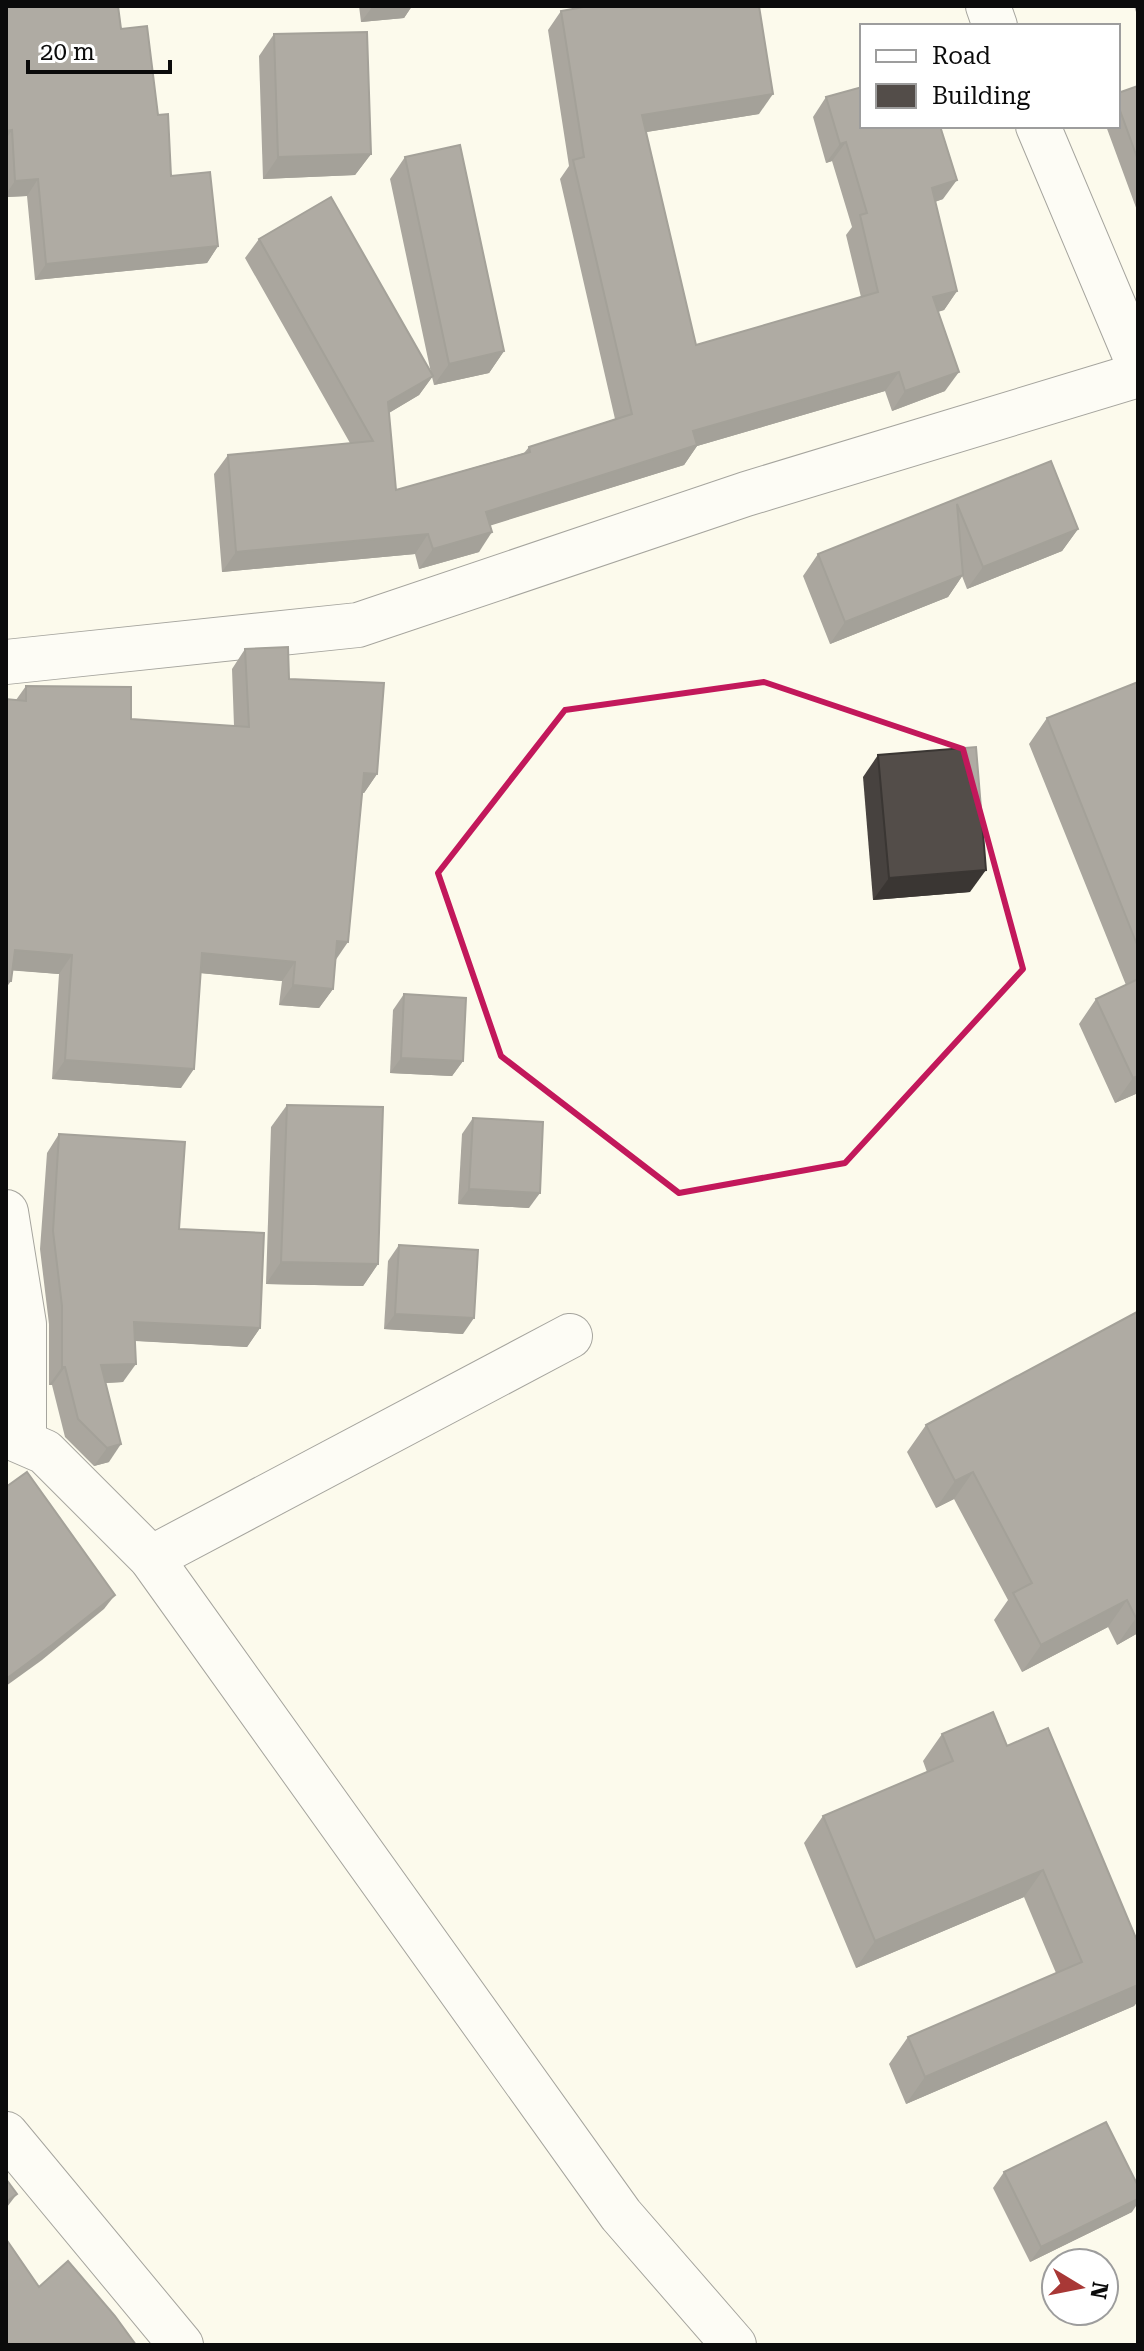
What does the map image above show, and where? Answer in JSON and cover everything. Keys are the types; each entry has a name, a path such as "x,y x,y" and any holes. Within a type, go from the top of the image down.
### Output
{"street":[{"path":"1039,128 1138,363"},
{"path":"6,662 358,625 746,494 1138,375"},
{"path":"6,1212 24,1324 15,1439 45,1452 151,1558 621,2215 734,2345"},
{"path":"151,1558 570,1336"},
{"path":"6,2134 181,2345"}],"highlighted area":[{"path":"764,682 963,749 1023,969 845,1163 679,1193 501,1056 438,873 565,710"}],"building":[{"path":"6,6 118,6 121,29 147,26 158,115 168,114 171,176 210,172 218,246 46,264 38,179 15,181 12,130 6,131"},
{"path":"589,6 759,6 773,94 642,115 696,345 878,292 860,215 867,213 846,142 840,144 826,97 860,88 860,128 941,128 957,180 932,188 957,291 933,297 959,372 905,391 899,372 693,431 697,445 486,512 492,532 433,549 428,534 236,552 228,455 373,441 259,239 331,197 433,376 388,402 396,490 530,452 529,447 632,414 573,160 584,157 561,11"},
{"path":"367,32 371,154 278,157 274,34"},
{"path":"1138,86 1138,160 1120,110 1120,92"},
{"path":"460,145 504,351 449,364 405,157"},
{"path":"1051,461 1078,529 983,567 957,504 963,575 845,622 818,554"},
{"path":"288,647 289,679 384,683 377,774 364,773 348,942 337,941 333,989 293,985 295,962 202,953 194,1069 65,1060 72,955 15,950 11,981 6,981 6,699 26,701 26,686 131,687 131,719 249,727 245,649"},
{"path":"1138,682 1138,947 1047,718"},
{"path":"976,747 986,870 889,878 878,755"},
{"path":"1138,979 1138,1076 1133,1078 1096,999"},
{"path":"404,994 466,998 463,1061 401,1058"},
{"path":"287,1105 383,1107 378,1264 281,1262"},
{"path":"473,1118 543,1122 540,1193 469,1189"},
{"path":"59,1134 185,1142 179,1229 264,1233 260,1328 134,1322 136,1364 101,1365 121,1444 107,1448 78,1419 65,1367 62,1367 62,1306 53,1231"},
{"path":"399,1245 478,1250 474,1318 395,1314"},
{"path":"1137,1312 1138,1617 1127,1600 1041,1645 1013,1593 1032,1583 973,1472 955,1481 926,1425"},
{"path":"27,1472 115,1595 6,1679 6,1487"},
{"path":"993,1712 1007,1746 1048,1728 1138,1943 1138,1985 925,2077 908,2037 1082,1962 1043,1870 875,1941 823,1816 953,1761 942,1734"},
{"path":"1106,2122 1138,2186 1138,2199 1041,2247 1004,2172"},
{"path":"6,2179 17,2194 6,2202"},
{"path":"6,2239 39,2287 68,2261 136,2345 6,2345"}]}
